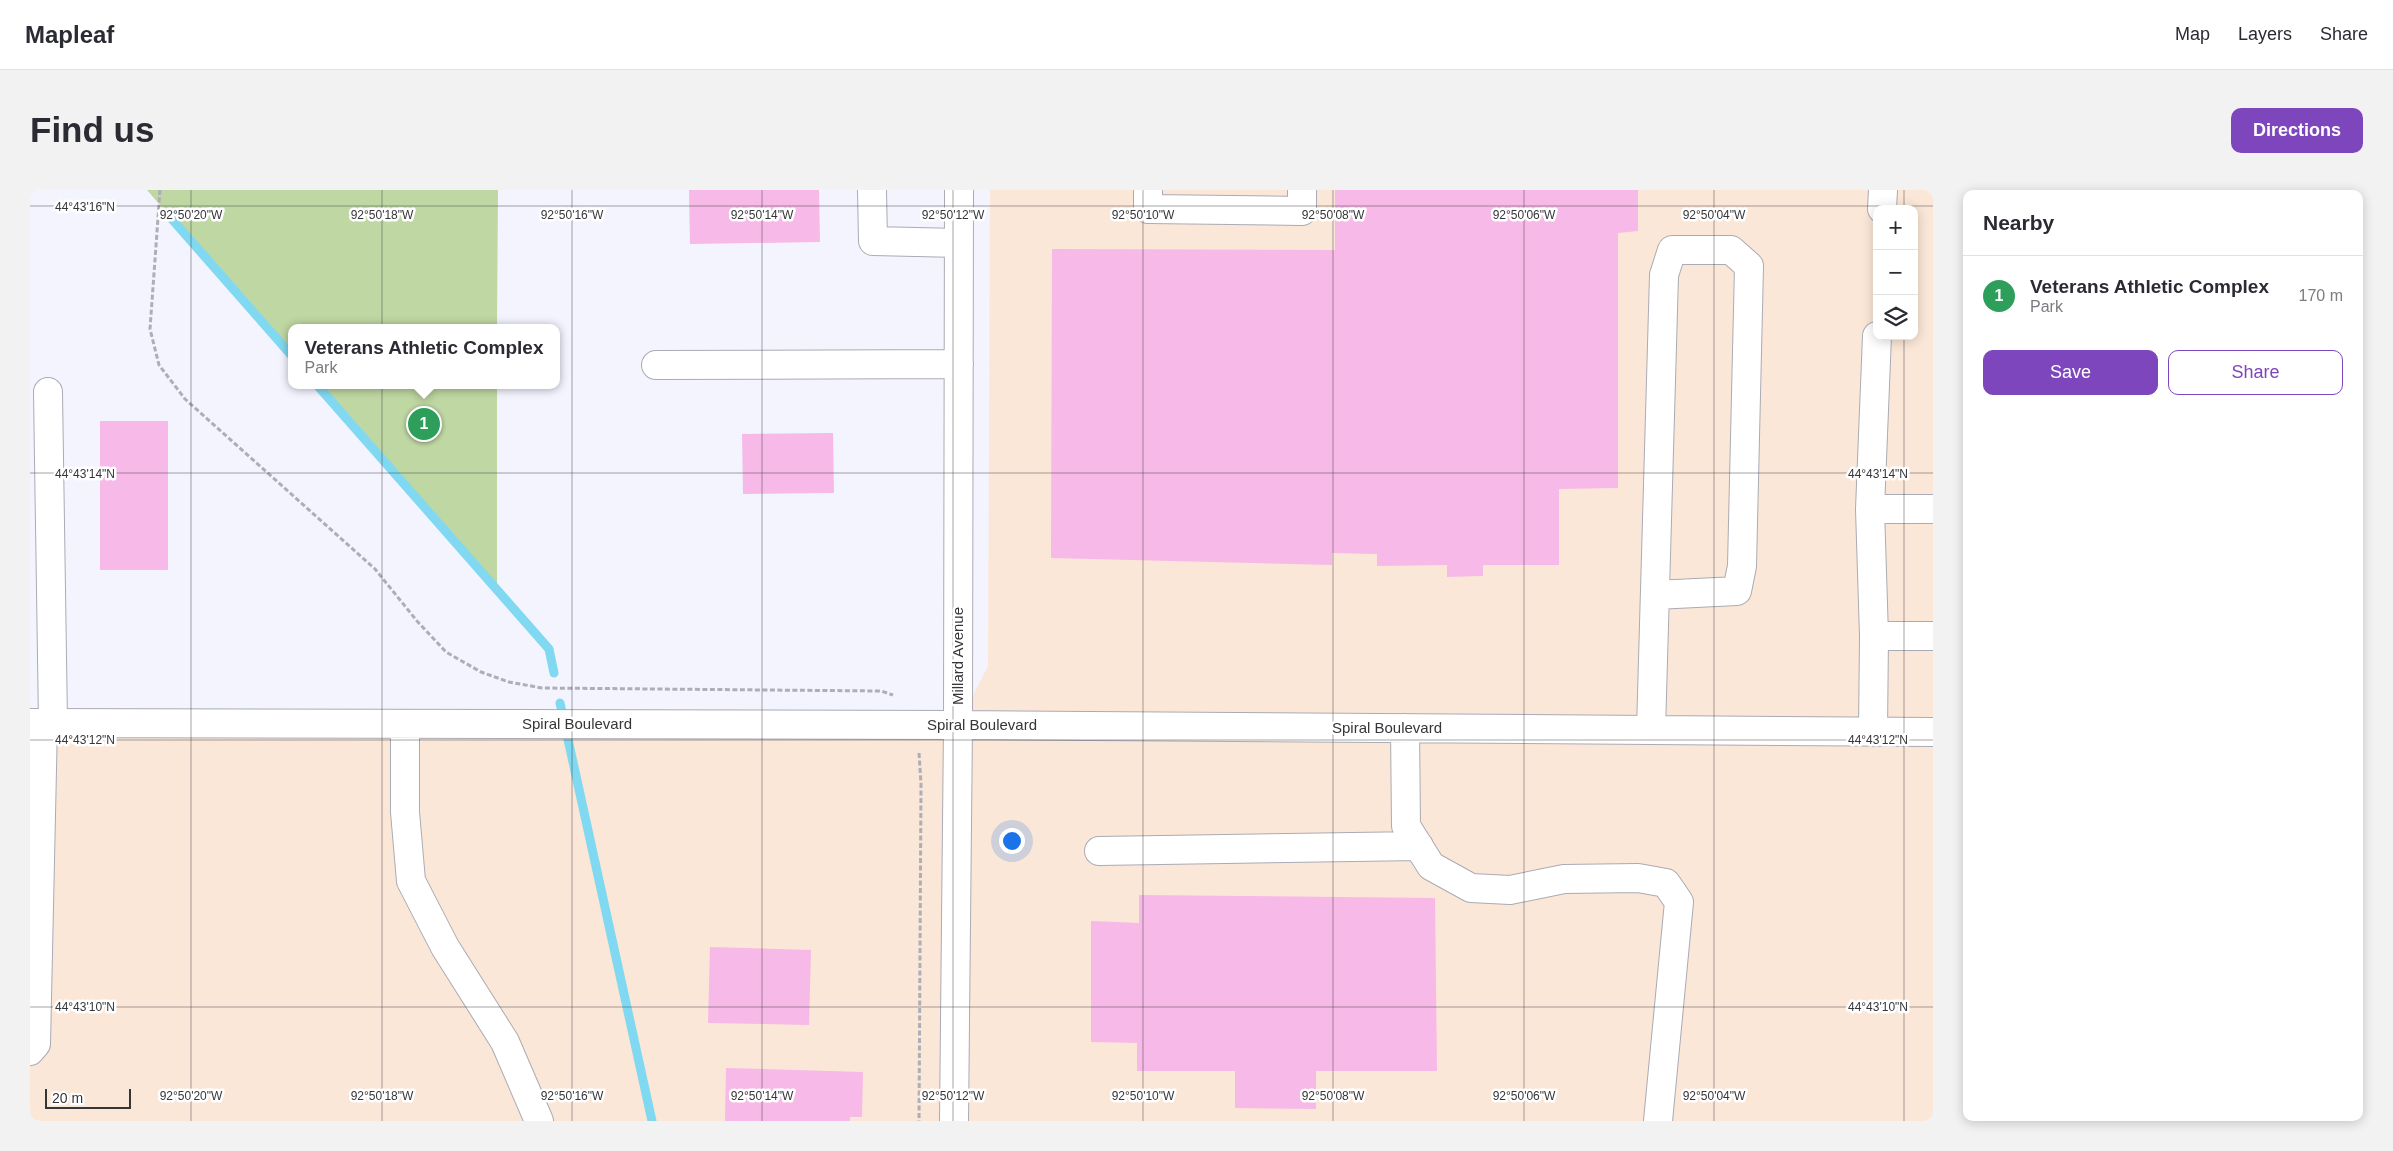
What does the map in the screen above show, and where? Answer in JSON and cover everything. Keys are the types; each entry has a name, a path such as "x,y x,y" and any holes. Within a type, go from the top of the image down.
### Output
{"street":[{"path":"872,190 873,241 959,243"},
{"name":"Millard Avenue","path":"954,1121 958,725 959,190"},
{"path":"1148,190 1148,209 1302,211 1302,190"},
{"path":"1882,205 1883,190"},
{"path":"1651,730 1664,274 1672,250 1731,250 1749,266 1742,566 1737,591 1655,596"},
{"path":"1873,732 1874,636 1870,509 1877,340"},
{"path":"656,365 959,364"},
{"path":"30,1050 36,1044 48,392"},
{"path":"1870,509 1933,508"},
{"path":"1874,636 1933,636"},
{"name":"Spiral Boulevard","path":"42,723 958,725 1933,732"},
{"path":"405,724 405,812 410,881 445,947 505,1042 539,1121"},
{"path":"1405,728 1406,826 1431,866 1471,888 1510,890 1573,879 1638,878 1666,883 1679,902 1658,1121"},
{"path":"1099,851 1419,846"}],"path":[{"path":"160,190 150,329 160,365 186,400 375,569 417,621 446,652 481,672 509,682 542,688 881,691 900,698 916,708 921,784 920,1121"}],"shaded area":[{"path":"990,190 1933,190 1933,1121 30,1121 30,723 958,725 988,666"}],"green space":[{"path":"147,190 498,190 497,324 288,324 288,353"},
{"path":"320,389 497,389 497,591"}],"building":[{"path":"689,190 819,190 820,242 690,244"},
{"path":"1335,190 1638,190 1638,231 1618,233 1618,488 1559,489 1559,565 1483,565 1483,576 1447,577 1447,565 1377,566 1377,554 1332,553 1332,565 1051,558 1052,249 1335,250"},
{"path":"100,421 168,421 168,570 100,570"},
{"path":"833,433 834,493 743,494 742,434"},
{"path":"1139,895 1435,898 1437,1071 1316,1071 1316,1109 1235,1108 1235,1071 1137,1071 1137,1043 1091,1042 1091,921 1139,923"},
{"path":"710,947 811,950 809,1025 708,1023"},
{"path":"726,1068 863,1072 862,1117 850,1117 850,1121 725,1121"}],"waterway":[{"path":"170,217 288,351"},
{"path":"321,389 549,649 554,673"},
{"path":"560,703 652,1121"}],"place":[{"name":"Veterans Athletic Complex","path":"424,424"}]}
